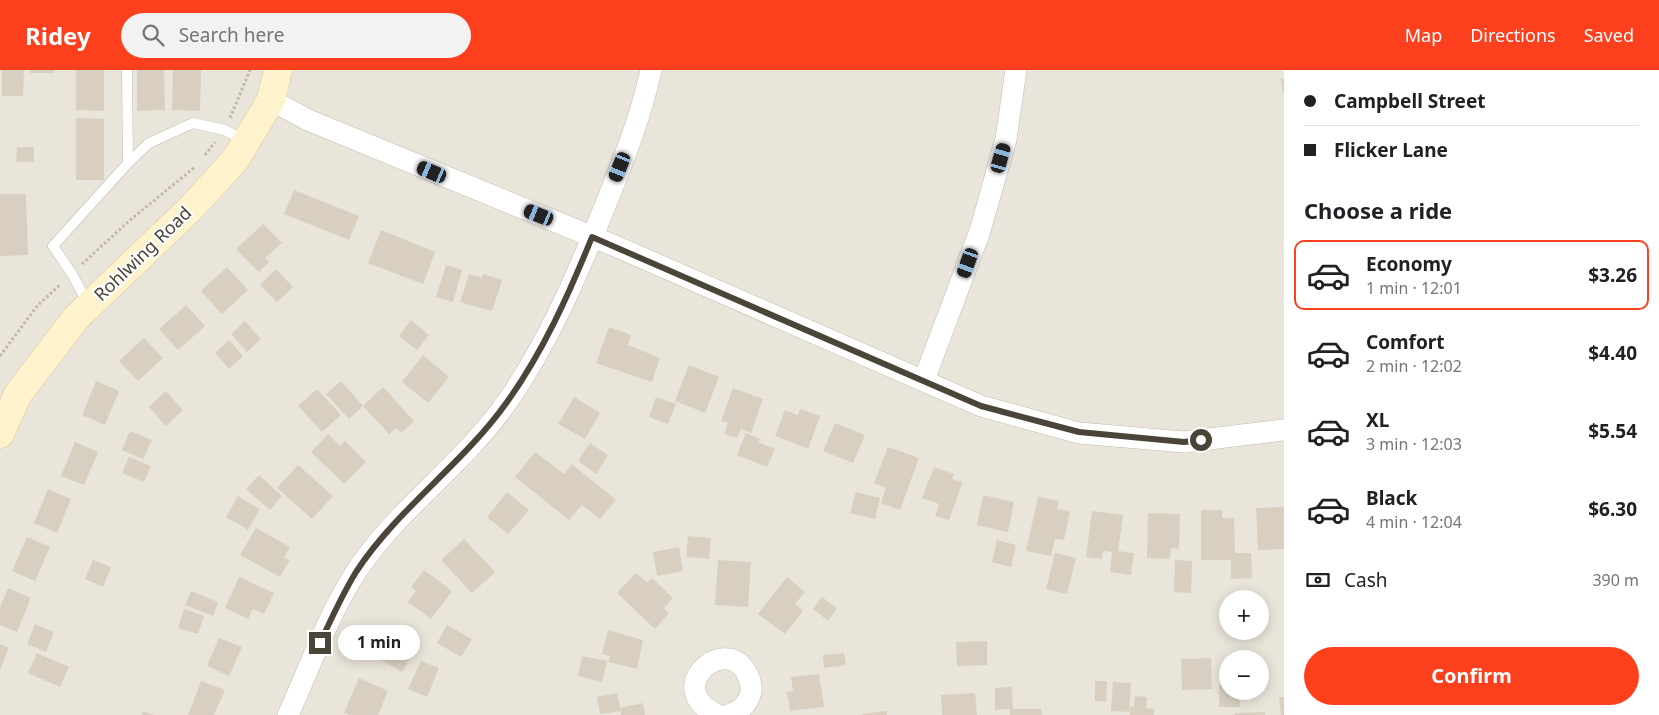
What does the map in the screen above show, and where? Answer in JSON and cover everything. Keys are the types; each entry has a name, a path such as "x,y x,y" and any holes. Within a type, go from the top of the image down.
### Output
{"street":[{"name":"Rohlwing Road","path":"0,434 18,394 58,339 89,305 192,207 235,160 235,135 270,100 278,70"},
{"path":"288,715 336,607 356,571 391,529 507,403 549,331 575,278 634,133 651,70"},
{"path":"924,380 980,231 1006,139 1016,70"},
{"path":"270,100 308,120 592,237 981,406 1079,432 1184,442 1284,430"},
{"path":"718,715 701,705 696,696 695,682 703,668 714,661 724,659 735,662 743,667 750,679 751,688 744,707 728,715"}],"lane":[{"path":"127,70 128,163"},
{"path":"89,305 72,274 53,246 128,163 149,143 192,123 235,135"}],"path":[{"path":"204,157 235,135 250,70"},
{"path":"0,356 38,305 128,221 199,164"}],"shaded area":[{"path":"0,70 1284,70 1284,715 0,715"}],"building":[{"path":"2,70 24,70 23,96 2,96"},
{"path":"30,70 54,70 54,73 30,73"},
{"path":"76,70 104,70 104,111 76,110"},
{"path":"137,70 164,70 165,110 137,111"},
{"path":"173,70 201,70 200,111 172,110"},
{"path":"1281,79 1284,79 1284,94 1283,94"},
{"path":"76,118 104,119 104,180 76,180"},
{"path":"17,147 34,147 34,162 16,162"},
{"path":"294,190 359,216 349,240 284,214"},
{"path":"0,194 26,194 28,255 0,256"},
{"path":"263,224 282,243 265,258 269,262 259,272 236,249"},
{"path":"381,230 435,252 423,284 368,263"},
{"path":"446,265 462,270 453,302 436,297"},
{"path":"227,267 248,290 222,314 201,291"},
{"path":"276,269 293,287 277,302 260,285"},
{"path":"469,274 482,278 483,274 502,280 492,311 460,302"},
{"path":"186,305 205,326 178,350 159,329"},
{"path":"411,320 429,335 417,350 399,336"},
{"path":"245,321 261,339 247,352 231,334"},
{"path":"609,327 631,335 628,345 660,358 652,382 596,363"},
{"path":"144,338 163,358 138,381 119,361"},
{"path":"229,340 243,356 229,369 215,353"},
{"path":"423,355 449,377 428,403 402,382"},
{"path":"689,365 719,377 705,413 675,401"},
{"path":"96,381 119,391 105,425 82,415"},
{"path":"341,381 363,406 349,419 326,394"},
{"path":"383,387 414,421 401,433 396,428 389,434 363,406"},
{"path":"733,388 763,399 751,433 741,429 737,438 724,434 728,423 721,421"},
{"path":"317,389 341,415 322,432 298,406"},
{"path":"166,391 183,410 166,426 149,407"},
{"path":"574,397 600,413 585,439 558,424"},
{"path":"656,397 676,404 668,424 649,417"},
{"path":"800,409 820,416 808,449 775,436 785,410 798,415"},
{"path":"835,423 865,435 853,463 823,451"},
{"path":"130,431 152,440 143,459 122,450"},
{"path":"746,433 760,439 758,442 775,449 767,467 737,455"},
{"path":"328,434 340,446 345,441 366,462 344,484 311,452"},
{"path":"75,442 98,452 84,485 61,476"},
{"path":"590,443 608,455 596,474 578,461"},
{"path":"888,447 919,458 900,510 881,503 886,488 874,483"},
{"path":"535,452 564,474 572,464 616,500 600,519 582,505 569,520 515,477"},
{"path":"129,457 151,466 144,482 122,473"},
{"path":"298,465 333,496 312,519 277,488"},
{"path":"934,467 954,474 952,479 963,482 949,520 935,516 939,504 922,498"},
{"path":"259,475 282,496 270,510 246,489"},
{"path":"48,489 71,499 57,533 34,523"},
{"path":"507,492 529,510 508,534 487,517"},
{"path":"856,492 880,498 875,519 850,513"},
{"path":"983,495 1014,502 1008,532 977,525"},
{"path":"238,496 260,509 248,530 226,517"},
{"path":"1038,497 1059,501 1057,509 1070,511 1064,540 1055,539 1051,556 1026,551"},
{"path":"1284,507 1284,549 1258,550 1256,508"},
{"path":"1201,510 1222,510 1222,518 1234,518 1235,553 1251,553 1252,578 1231,579 1231,560 1201,560"},
{"path":"1092,511 1123,515 1118,551 1134,553 1131,575 1110,572 1112,552 1103,551 1102,559 1086,557"},
{"path":"1148,513 1180,514 1179,549 1171,548 1170,559 1147,558"},
{"path":"256,528 290,547 284,558 290,560 280,577 240,555"},
{"path":"688,536 711,538 709,559 686,557"},
{"path":"27,537 50,547 35,581 12,571"},
{"path":"464,539 495,572 472,593 441,560"},
{"path":"997,540 1016,545 1011,567 992,562"},
{"path":"679,547 683,571 657,576 653,552"},
{"path":"1055,553 1076,558 1067,594 1046,589"},
{"path":"93,560 111,567 103,587 85,579"},
{"path":"718,560 751,562 748,607 715,605"},
{"path":"1175,560 1192,561 1191,593 1174,592"},
{"path":"424,570 452,591 431,619 408,602 416,591 411,587"},
{"path":"636,573 647,582 652,578 673,598 664,608 669,613 655,629 617,593"},
{"path":"239,577 274,593 264,614 253,609 248,619 225,608"},
{"path":"787,577 805,592 795,604 803,611 785,634 758,614"},
{"path":"8,588 31,598 17,632 0,625 0,608"},
{"path":"191,591 218,602 213,616 185,605"},
{"path":"822,597 837,608 828,621 813,609"},
{"path":"184,609 204,616 198,634 178,628"},
{"path":"35,624 54,632 46,652 27,644"},
{"path":"447,625 472,639 461,657 437,643"},
{"path":"391,626 419,642 402,672 378,658 384,647 381,645"},
{"path":"608,630 643,640 637,669 608,662 610,656 602,654"},
{"path":"219,638 242,647 229,676 207,666"},
{"path":"987,641 987,665 957,666 956,642"},
{"path":"0,644 9,648 0,670"},
{"path":"37,653 69,667 60,687 28,673"},
{"path":"844,653 846,665 824,668 823,655"},
{"path":"582,656 607,661 602,682 578,676"},
{"path":"1211,658 1212,689 1182,690 1181,659"},
{"path":"421,661 439,668 427,697 408,689"},
{"path":"819,674 824,707 790,711 787,692 793,691 791,677"},
{"path":"359,678 388,691 378,715 349,715 344,713"},
{"path":"201,681 225,690 214,715 188,715"},
{"path":"1095,681 1107,681 1106,702 1095,701"},
{"path":"1113,682 1131,683 1129,712 1111,711"},
{"path":"1012,687 1013,709 1041,709 1042,715 1010,715 1010,709 995,710 995,688"},
{"path":"617,693 620,708 643,703 645,715 621,715 621,711 600,714 597,697"},
{"path":"975,693 977,715 942,715 941,695"},
{"path":"1135,696 1147,697 1146,708 1154,709 1154,715 1130,715 1130,707 1134,707"},
{"path":"1279,697 1284,697 1284,715 1281,715"},
{"path":"1219,700 1240,700 1240,707 1219,707"},
{"path":"143,711 154,715 142,715"},
{"path":"886,711 887,715 862,715 862,714"},
{"path":"1265,712 1265,715 1235,715 1235,713"}],"route":[{"path":"320,643 336,607 356,571 391,529 507,403 549,331 575,278 592,237 981,406 1079,432 1184,442 1201,440"}]}
